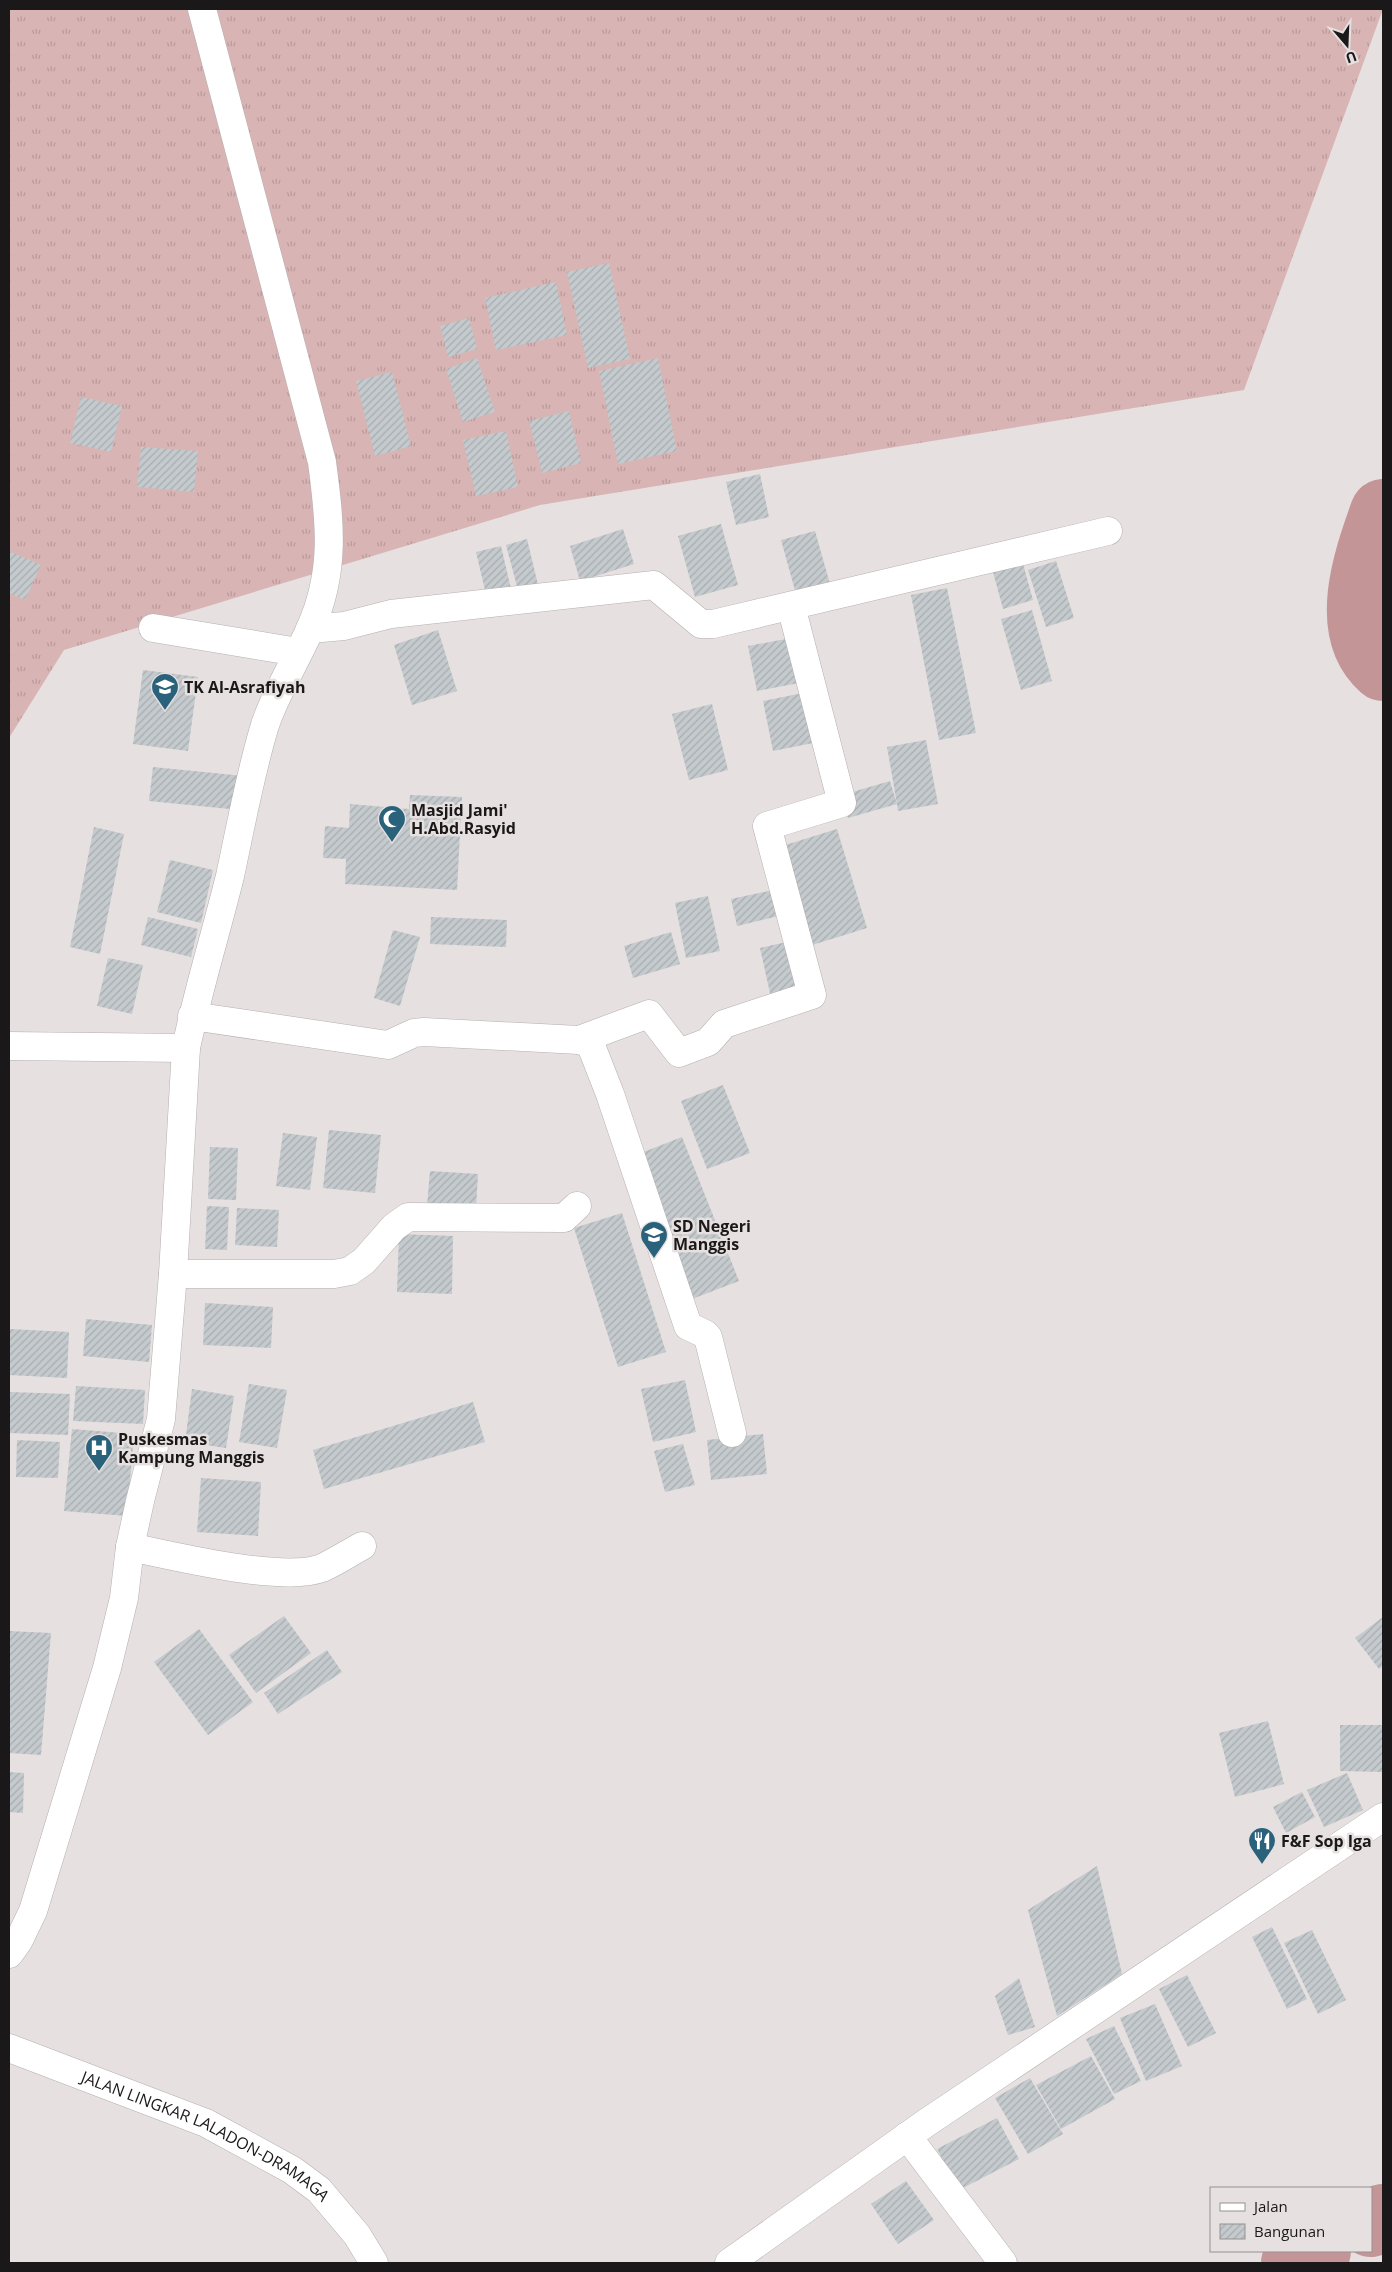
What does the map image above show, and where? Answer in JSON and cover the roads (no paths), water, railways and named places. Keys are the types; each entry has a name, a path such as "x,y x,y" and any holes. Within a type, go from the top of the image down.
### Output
{"street":[{"path":"9,1954 19,1940 33,1911 104,1677 124,1598 130,1547 160,1419 173,1274 186,1048 192,1016 230,876 240,823 266,723 323,595 328,572 328,508 322,462 202,9"},
{"path":"152,628 304,641 344,626 391,614 654,585 701,624 713,624 1108,531"},
{"path":"579,1040 649,1014 679,1053 708,1042 724,1024 812,995 767,826 842,803 791,606"},
{"path":"192,1016 388,1045 414,1033 424,1032 579,1040 588,1043 592,1048 610,1094 688,1326 708,1337 732,1433"},
{"path":"9,1046 186,1048"},
{"path":"173,1274 334,1274 350,1270 364,1261 394,1227 408,1217 564,1218 577,1206"},
{"path":"130,1547 205,1562 293,1573 320,1568 362,1546"},
{"path":"730,2263 907,2136 1383,1817"},
{"name":"JALAN LINGKAR LALADON-DRAMAGA","path":"9,2048 206,2122 292,2170 318,2190 357,2235 374,2263"},
{"path":"907,2136 1003,2263"}],"waterway":[{"path":"1383,512 1365,571 1360,614 1363,634 1370,652 1383,668"},
{"path":"1372,2223 1383,2217"},
{"path":"1294,2263 1316,2252"}],"place":[{"name":"TK Al-Asrafiyah","path":"165,711"},
{"name":"Masjid Jami' H.Abd.Rasyid","path":"392,843"},
{"name":"SD Negeri Manggis","path":"654,1259"},
{"name":"Puskesmas Kampung Manggis","path":"99,1472"},
{"name":"F&F Sop Iga","path":"1262,1865"}]}
